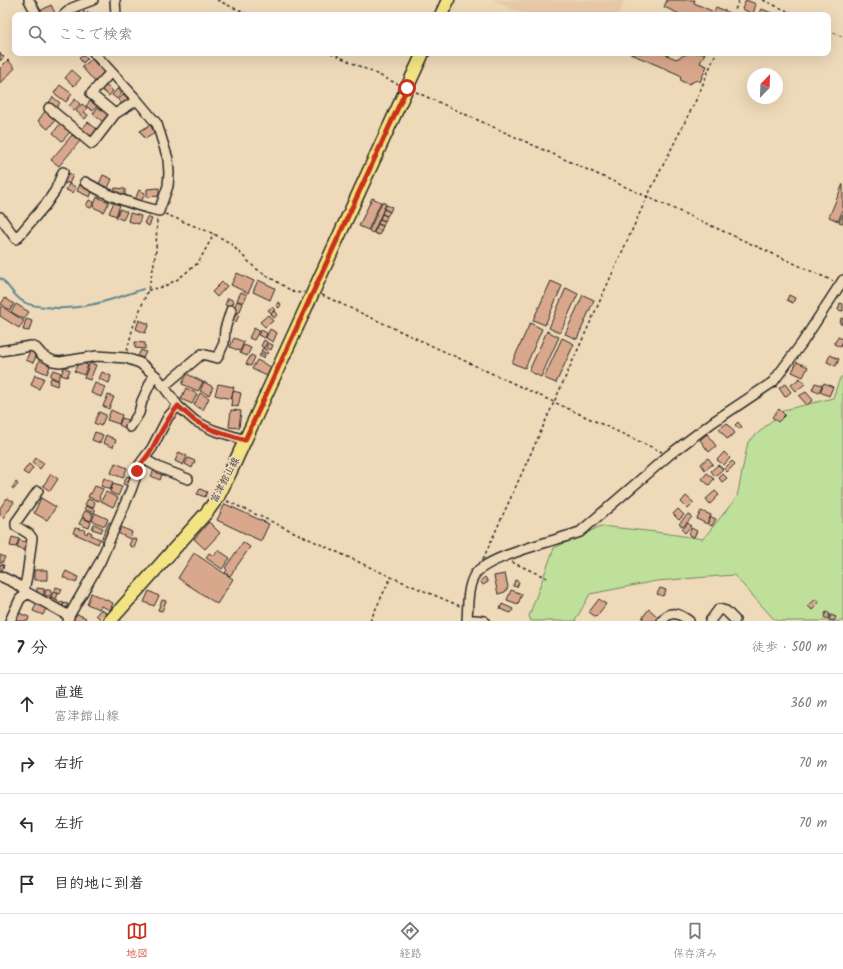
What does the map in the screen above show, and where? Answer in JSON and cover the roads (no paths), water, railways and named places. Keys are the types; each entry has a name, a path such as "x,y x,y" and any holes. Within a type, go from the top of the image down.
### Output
{"main road":[{"path":"442,12 448,0"},
{"name":"富津館山線","path":"110,621 207,512 218,497 423,56"}],"street":[{"path":"29,0 35,12"},
{"path":"67,12 72,8 93,0"},
{"path":"115,0 116,12"},
{"path":"85,182 98,190 124,201 159,211 168,186 168,159 157,124 97,56"},
{"path":"111,72 91,94 114,114"},
{"path":"49,108 92,144 114,114 137,100"},
{"path":"0,217 16,239 51,197 63,172"},
{"path":"484,621 467,620 471,584 474,575 479,568 513,552 563,539 580,532 669,455 713,422 773,382 842,282"},
{"path":"164,386 202,354 217,358 224,343 225,329 231,310"},
{"path":"0,351 31,346 36,348 42,355 53,361 60,362 97,356 126,358 140,363 164,386 178,406 195,421 213,430 245,440"},
{"path":"130,427 139,413 154,375"},
{"path":"0,576 15,583 26,592 68,619 100,562 131,490 137,471 152,448 168,417 178,406"},
{"path":"144,459 160,468 188,479"},
{"path":"10,621 20,599 26,592 32,538 29,534 16,526 16,522 38,492"},
{"path":"710,621 720,609 726,611 735,620"},
{"path":"662,621 666,615 674,614 684,617 689,621"}],"waterway":[{"path":"0,278 20,300 34,306 58,308 70,308 95,304 143,289"}]}
